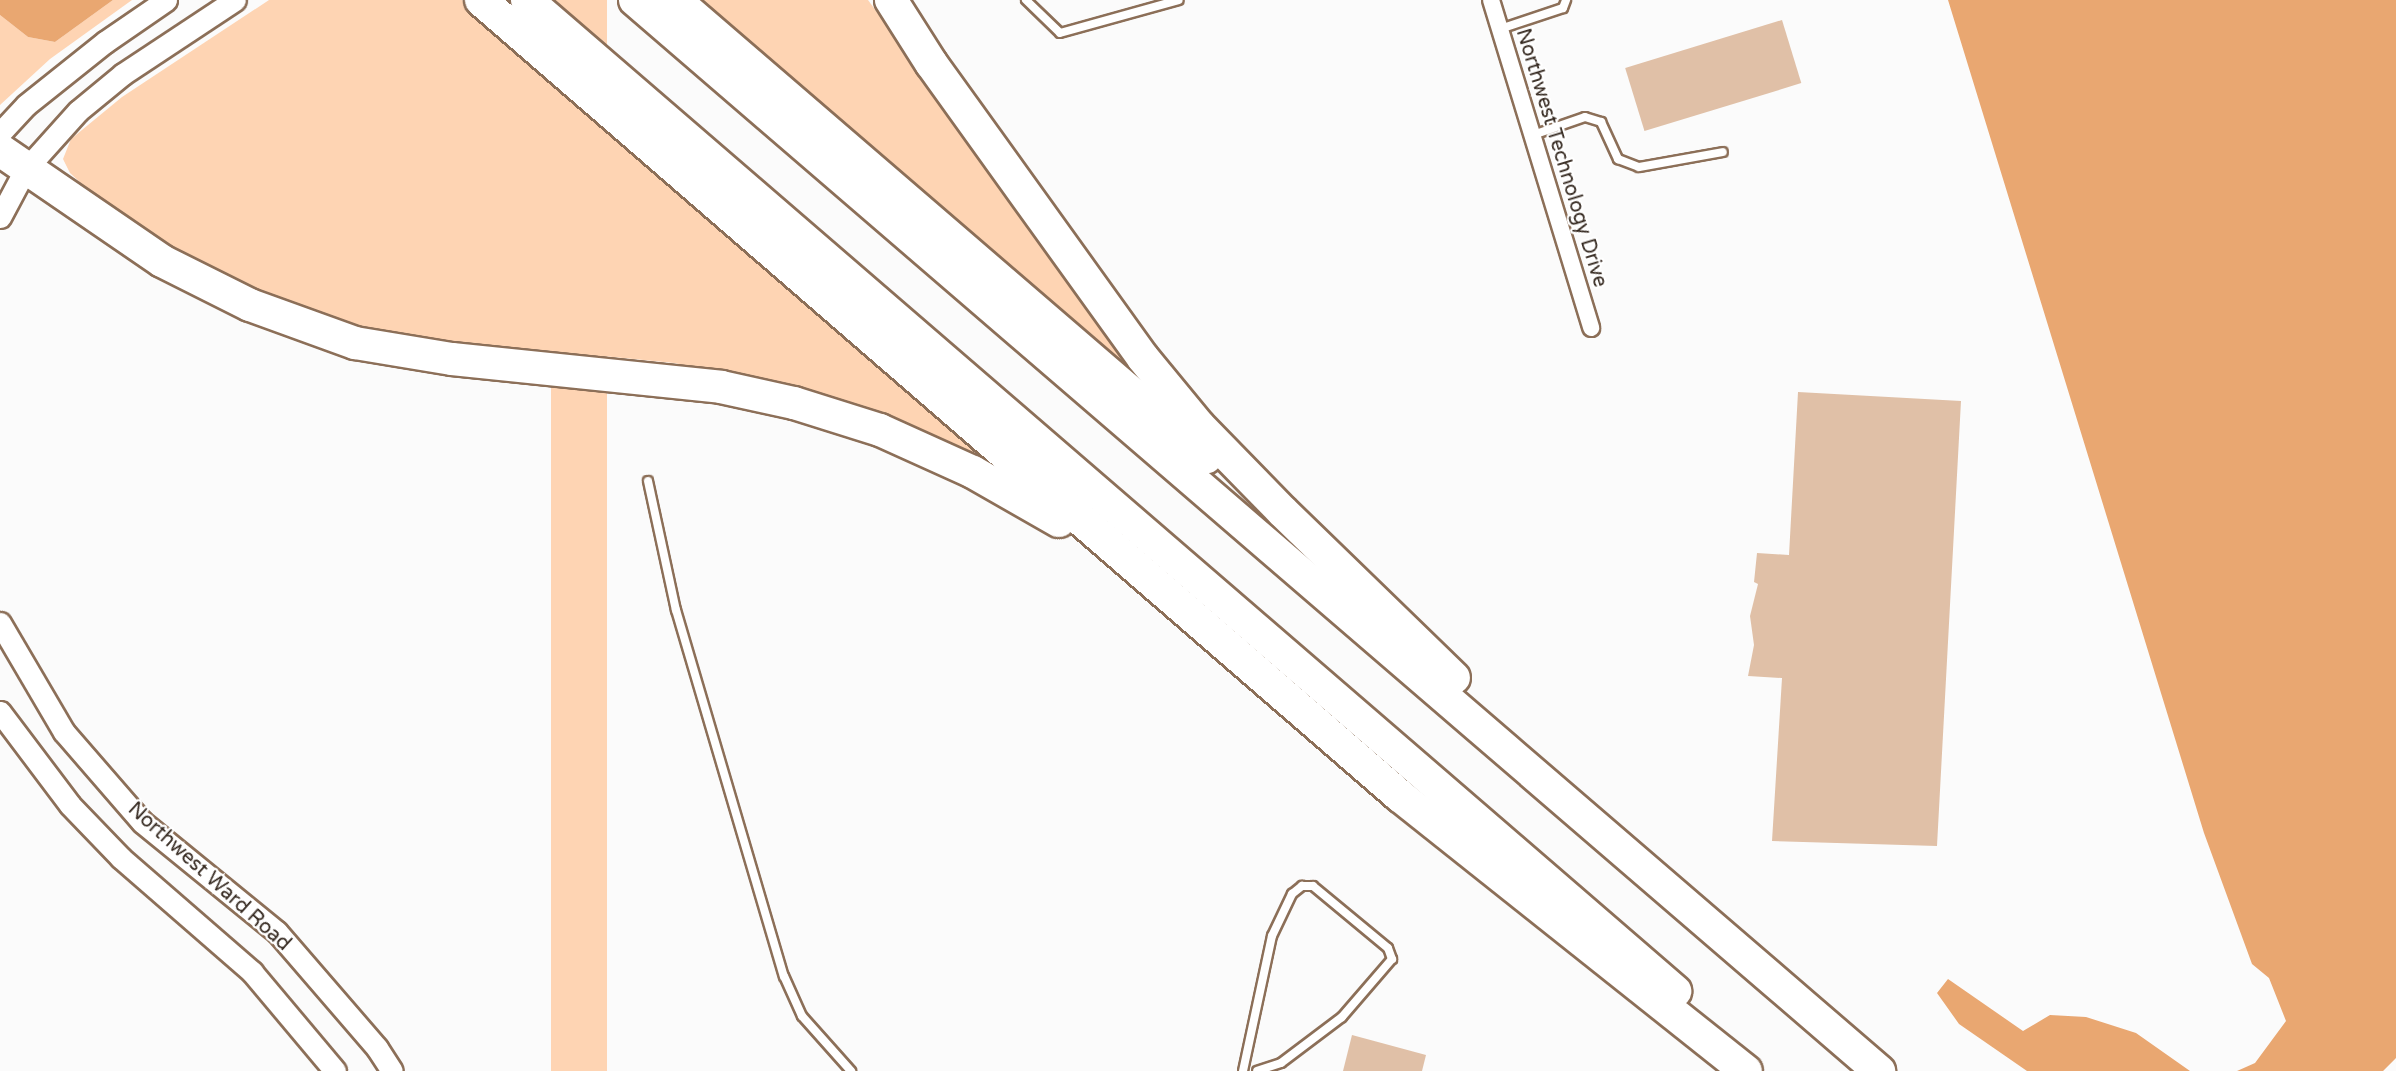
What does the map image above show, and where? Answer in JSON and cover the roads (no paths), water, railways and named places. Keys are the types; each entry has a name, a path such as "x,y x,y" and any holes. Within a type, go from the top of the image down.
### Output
{"highway":[{"path":"481,0 1400,796 1746,1071"},
{"path":"527,0 1527,860 1766,1071"},
{"path":"635,0 1879,1071"},
{"path":"675,0 1364,593"},
{"path":"891,0 944,83 1143,358 1199,426 1364,593 1730,942"},
{"path":"0,150 25,170 162,261 250,305 355,343 452,360 720,387 794,403 880,430 973,472 1055,518 1143,575"}],"street":[{"path":"0,133 26,105 96,49 166,0"},
{"path":"0,217 25,170 87,103 235,0"},
{"name":"Northwest Technology Drive","path":"1491,0 1591,328"},
{"name":"Northwest Ward Road","path":"0,623 6,653 64,732 142,822 277,932 378,1048 392,1071"},
{"path":"0,712 70,805 121,858 252,972 335,1071"}],"lane":[{"path":"1026,0 1060,33 1179,0"},
{"path":"1500,29 1563,8 1566,0"},
{"path":"1533,135 1585,117 1601,122 1618,159 1639,167 1723,152"},
{"path":"648,481 676,610 784,976 802,1016 851,1071"},
{"path":"1243,1071 1272,936 1292,894 1302,886 1313,886 1388,948 1392,959 1342,1017 1281,1063 1257,1071"}]}
